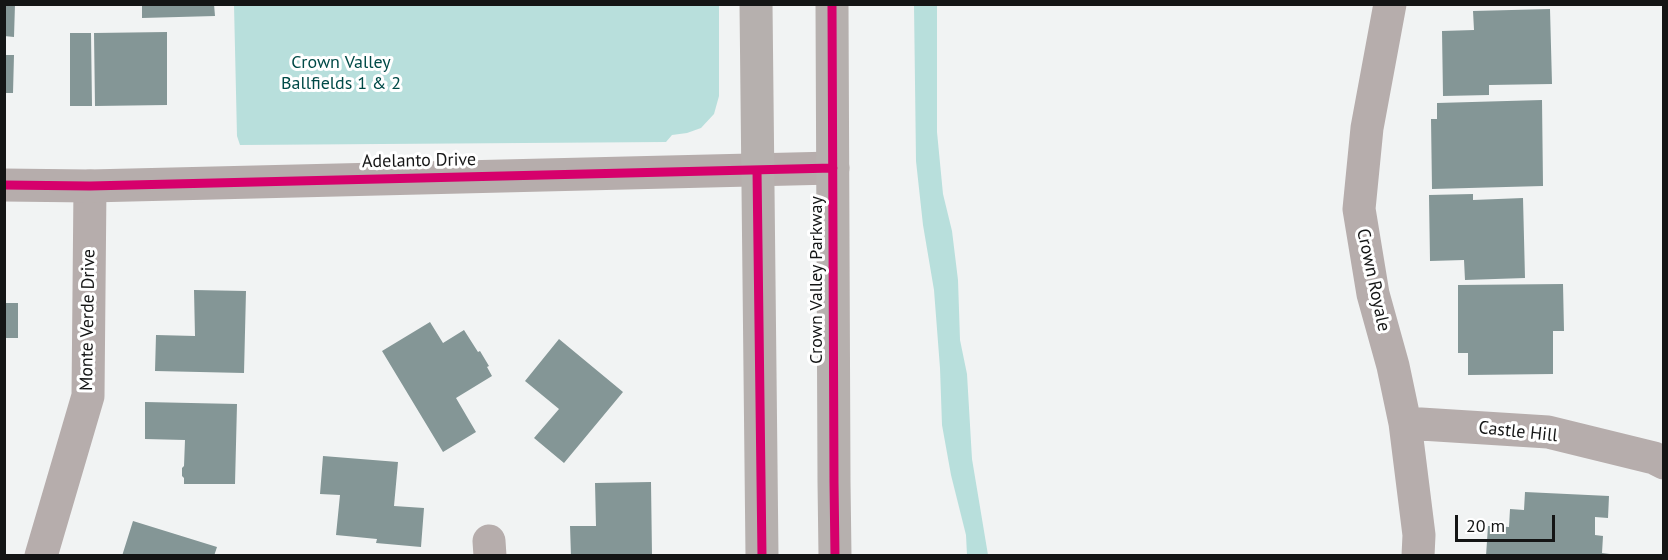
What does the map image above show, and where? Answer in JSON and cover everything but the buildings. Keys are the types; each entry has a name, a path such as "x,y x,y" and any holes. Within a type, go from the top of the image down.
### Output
{"main road":[{"path":"756,4 762,555"},
{"name":"Crown Valley Parkway","path":"832,4 835,555"}],"street":[{"name":"Crown Royale","path":"1390,4 1367,128 1359,209 1373,294 1393,366 1405,423 1419,535 1418,555"},
{"name":"Adelanto Drive","path":"4,185 90,186 833,168"},
{"name":"Monte Verde Drive","path":"41,555 88,396 90,186"},
{"name":"Castle Hill","path":"1405,423 1548,432 1654,458 1664,463"}],"green space":[{"name":"Crown Valley Ballfields 1 & 2","path":"234,5 719,5 719,96 714,114 701,128 672,135 666,142 240,145 237,136"},
{"path":"914,5 937,5 937,132 943,194 952,231 958,280 960,340 967,374 972,459 988,555 967,555 966,535 951,475 942,425 934,290 923,225 916,161"}],"cycle path":[{"path":"832,4 835,556"},
{"path":"4,185 90,186 833,168"},
{"path":"757,170 762,556"}]}
